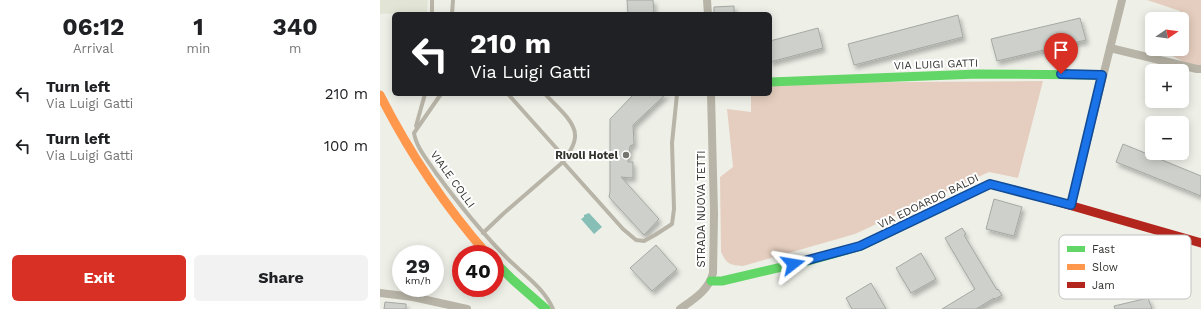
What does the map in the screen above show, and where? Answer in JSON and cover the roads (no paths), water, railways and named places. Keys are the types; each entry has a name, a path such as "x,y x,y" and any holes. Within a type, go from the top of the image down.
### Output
{"street":[{"path":"707,0 708,12"},
{"path":"1071,205 1102,75 1122,0"},
{"path":"1110,48 1201,69"},
{"name":"VIA LUIGI GATTI","path":"772,82 847,78 1008,74 1102,75"},
{"path":"380,95 403,140 427,178 451,212 479,245"},
{"name":"STRADA NUOVA TETTI","path":"680,309 700,294 711,281 714,240 711,96"},
{"name":"VIA EDOARDO BALDI","path":"711,281 722,281 808,261 860,246 990,184 1071,205 1174,235"},
{"name":"VIA EDOARDO BALDI","path":"1191,240 1201,243"},
{"path":"504,271 546,309"},
{"path":"380,293 413,297 468,309"}],"lane":[{"path":"432,0 432,12"},
{"path":"452,0 452,12"},
{"path":"414,133 424,96"},
{"path":"414,133 440,96"},
{"path":"510,96 558,150 563,162 623,229 636,240 644,241 672,224 674,209 672,143 677,96"},
{"path":"483,233 563,162 572,149 576,135 573,124 547,96"},
{"name":"VIALE COLLI","path":"414,133 415,141 465,212 509,260 541,290 549,299 553,309"}],"water":[{"path":"589,213 602,227 594,234 581,219 584,215"}],"place":[{"name":"Rivoli Hotel","path":"626,155"}]}
